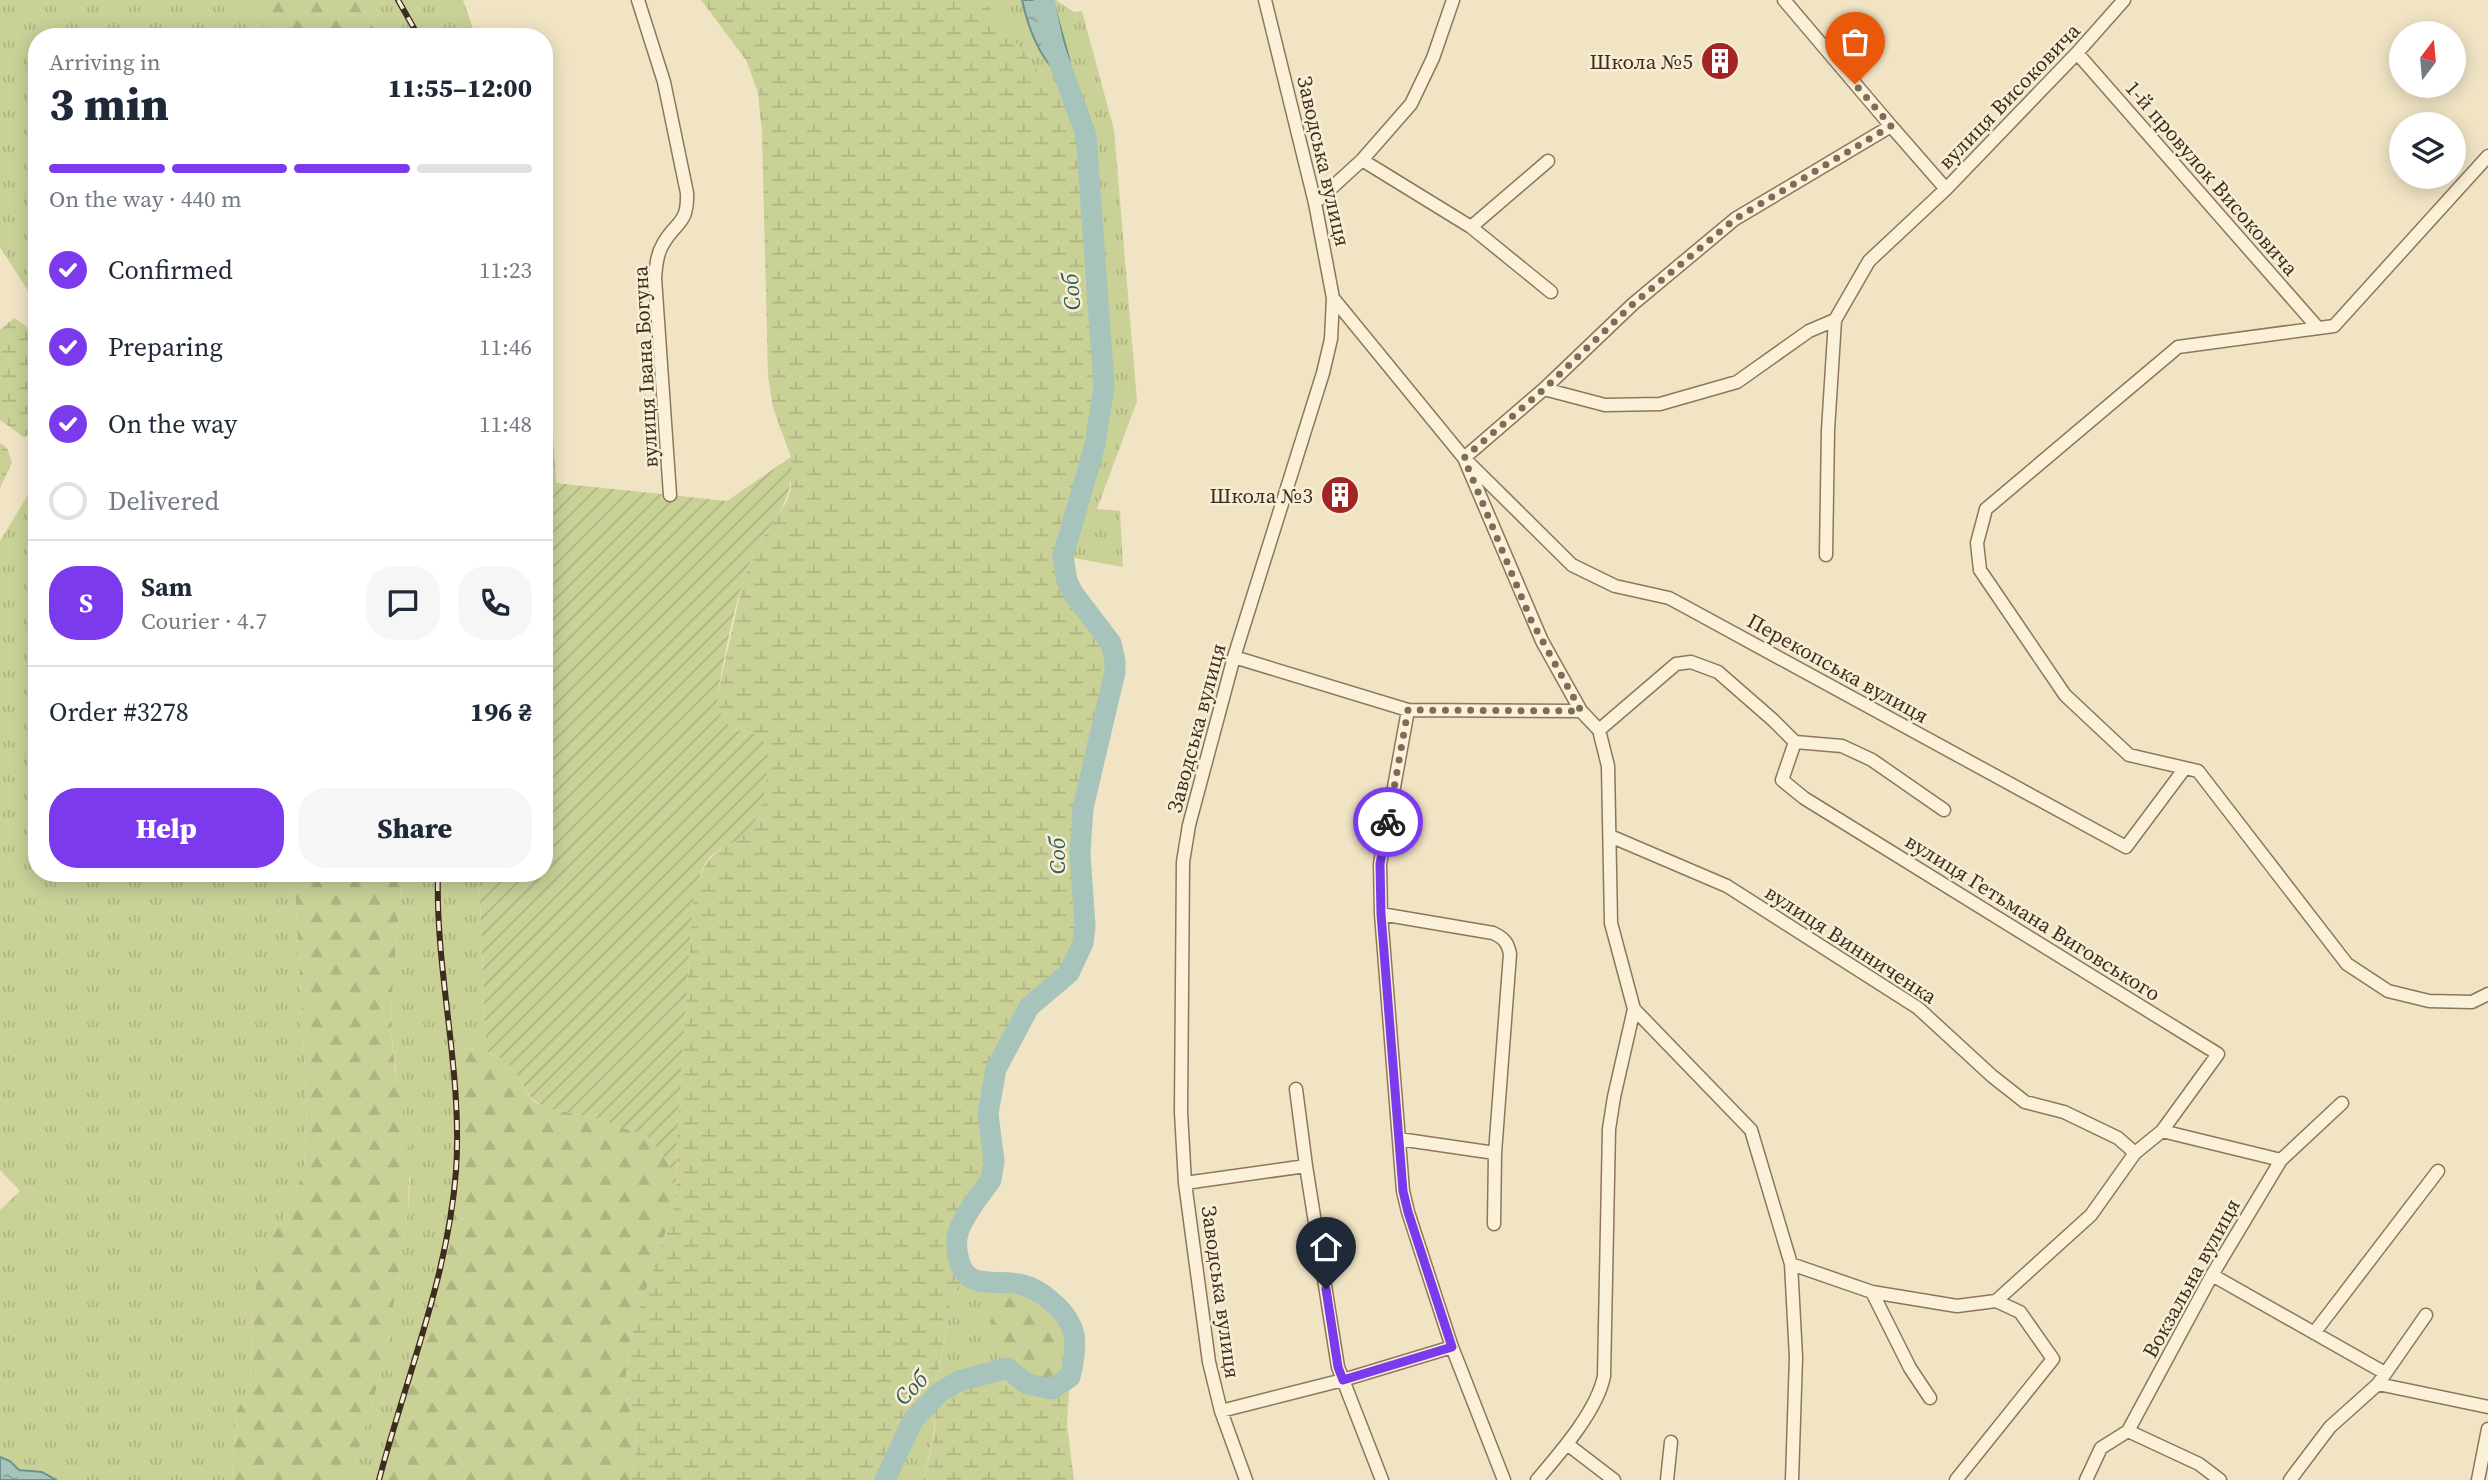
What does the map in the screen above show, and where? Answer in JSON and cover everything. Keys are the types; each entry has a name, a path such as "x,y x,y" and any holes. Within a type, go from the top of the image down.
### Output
{"street":[{"name":"вулиця Івана Богуна","path":"638,0 664,82 687,193 684,216 680,225 664,242 656,265 670,495"},
{"name":"Заводська вулиця","path":"1246,1480 1221,1411 1209,1362 1185,1183 1181,1112 1183,862 1189,825 1234,657 1323,373 1331,339 1333,299 1315,203 1265,0"},
{"path":"1315,203 1362,160 1412,104 1433,58 1453,0"},
{"name":"вулиця Високовича","path":"1784,0 1946,190 2124,0"},
{"name":"1-й провулок Високовича","path":"2077,53 2318,328"},
{"path":"1464,458 1544,389 1633,304 1735,219 1891,126"},
{"path":"2488,156 2334,326 2178,347 1986,509 1977,543 1980,570 2065,695 2129,755 2198,771 2347,964 2388,991 2429,1001 2472,1002 2488,995"},
{"path":"1362,160 1471,228 1551,292"},
{"path":"1471,228 1548,160"},
{"path":"1826,555 1828,430 1835,320 1868,261 1946,190"},
{"path":"1333,299 1464,458 1531,620 1581,711 1599,730 1608,766 1611,923 1634,1009 1609,1129 1604,1376 1601,1390 1567,1444 1537,1480"},
{"path":"1544,389 1605,405 1660,404 1737,382 1809,331 1835,320"},
{"name":"Перекопська вулиця","path":"1464,458 1572,565 1615,586 1676,602 2126,847 2185,768"},
{"path":"1234,657 1408,710 1581,711"},
{"path":"1599,730 1676,664 1691,662 1718,672 1795,742 1842,746 1872,760 1944,810"},
{"path":"1408,710 1380,864 1381,914 1403,1191 1452,1347 1504,1480"},
{"name":"вулиця Гетьмана Виговського","path":"1795,742 1782,780 1804,798 2218,1054 2162,1131"},
{"name":"вулиця Винниченка","path":"1610,835 1727,886 1918,1008 1992,1076 2025,1102 2064,1112 2118,1138 2134,1153"},
{"path":"1381,914 1493,933 1503,937 1508,946 1510,954 1496,1153 1494,1224"},
{"path":"1634,1009 1751,1130 1791,1264 1796,1357 1792,1480"},
{"path":"1296,1089 1338,1367 1381,1480"},
{"name":"Вокзальна вулиця","path":"2086,1480 2101,1448 2128,1431 2212,1275 2281,1160 2342,1103"},
{"path":"1996,1301 2091,1215 2134,1153 2162,1131 2281,1160"},
{"path":"1399,1139 1496,1153"},
{"path":"1185,1183 1306,1166"},
{"path":"2314,1334 2438,1171"},
{"path":"1791,1264 1872,1292 1957,1306 1996,1301 2021,1312 2053,1359 1956,1480"},
{"path":"2212,1275 2314,1334 2381,1379 2488,1407"},
{"path":"1872,1292 1910,1368 1930,1398"},
{"path":"2290,1480 2330,1427 2381,1379 2426,1315"},
{"path":"1221,1411 1343,1380 1452,1347"},
{"path":"2478,1480 2488,1429"},
{"path":"2128,1431 2199,1464 2220,1480"},
{"path":"1667,1480 1671,1442"},
{"path":"1567,1444 1614,1480"}],"green space":[{"path":"0,0 249,0 263,28 28,28 28,291 0,247"},
{"path":"249,0 358,0 373,28 263,28"},
{"path":"358,0 463,0 473,28 373,28"},
{"path":"701,0 984,0 1086,135 1104,386 1095,445 1063,556 1067,581 1073,593 1107,636 1115,661 1110,694 1083,808 1080,853 1085,926 1083,943 1069,973 1029,1007 996,1069 988,1114 994,1161 991,1180 962,1225 957,1249 966,1275 951,1302 934,1397 960,1382 1007,1368 1037,1388 1052,1387 1070,1377 1067,1424 1074,1480 923,1480 934,1429 933,1399 910,1427 885,1480 630,1480 636,1431 625,1384 629,1347 676,1202 677,1134 693,901 699,878 710,859 753,823 752,733 730,727 726,723 720,713 717,697 743,581 756,548 787,501 791,486 791,457 773,408 768,376 762,133 758,93 746,60"},
{"path":"984,0 1022,0 1027,21 1066,79 1070,62 1053,0 1074,12 1082,11 1114,130 1137,401 1097,509 1120,511 1123,567 1063,556 1100,423 1104,386 992,12"},
{"path":"14,318 28,327 28,435 24,437 0,420 0,330"},
{"path":"553,436 556,483 553,496"},
{"path":"0,443 7,448 12,462 0,488"},
{"path":"791,457 789,490 756,550 738,597 717,697 726,723 763,740 767,771 764,796 756,818 743,836 718,850 707,861 699,877 693,901 677,1134 676,1202 669,1163 648,1137 599,1119 547,1108 533,1100 508,1063 486,1051 479,882 553,882 553,496 556,483 727,501"},
{"path":"28,495 28,882 294,882 307,1107 304,1165 295,1199 272,1237 257,1276 250,1389 236,1413 232,1480 0,1480 0,1210 20,1191 0,1170 0,541"},
{"path":"294,882 401,882 391,1032 410,1153 408,1210 386,1355 350,1480 232,1480 236,1412 250,1389 257,1276 272,1237 295,1199 304,1165 307,1107"},
{"path":"401,882 479,882 486,1051 452,1047 456,1160 448,1233 421,1340 379,1480 350,1480 386,1355 408,1210 410,1181 391,1032"},
{"path":"451,1047 486,1051 508,1063 533,1101 547,1108 599,1119 648,1137 669,1163 676,1202 629,1347 625,1384 636,1431 630,1480 379,1480 431,1304 448,1233 455,1178 456,1141"},
{"path":"966,1275 986,1282 1006,1282 1000,1290 993,1340 1007,1368 959,1381 934,1399 955,1291"},
{"path":"1006,1282 1027,1287 1048,1298 1058,1305 1071,1322 1075,1344 1070,1377 1052,1389 1033,1385 1017,1377 1005,1365 996,1350 992,1334 992,1316 996,1299"},
{"path":"934,1399 934,1430 923,1480 886,1480 908,1427 917,1414"}],"water":[{"path":"1022,0 1053,0 1070,62 1066,79 1049,65 1043,55 1032,33"},
{"path":"0,1457 10,1461 19,1470 42,1472 56,1480 0,1480"}],"waterway":[{"name":"Соб","path":"885,1480 913,1420 940,1392 959,1381 1007,1368 1027,1384 1052,1389 1070,1377 1075,1345 1067,1318 1051,1301 1023,1285 975,1280 962,1268 957,1246 962,1223 991,1180 994,1161 988,1114 996,1069 1029,1007 1069,973 1083,943 1085,926 1080,853 1083,808 1115,672 1111,643 1073,593 1067,581 1063,556 1095,445 1104,386 1086,135 1053,45 1044,0"}],"railway":[{"path":"398,0 414,28"},
{"path":"379,1480 435,1288 452,1210 456,1171 456,1096 441,948 438,882"}],"way so far":[{"path":"1388,822 1408,710 1581,711 1531,620 1464,458 1544,389 1633,304 1735,219 1891,126 1855,84"}],"place":[{"name":"Школа №5","path":"1720,61"},
{"name":"Школа №3","path":"1340,495"}],"route":[{"path":"1326,1289 1338,1367 1343,1380 1452,1347 1403,1191 1381,914 1380,864 1388,822"}]}
